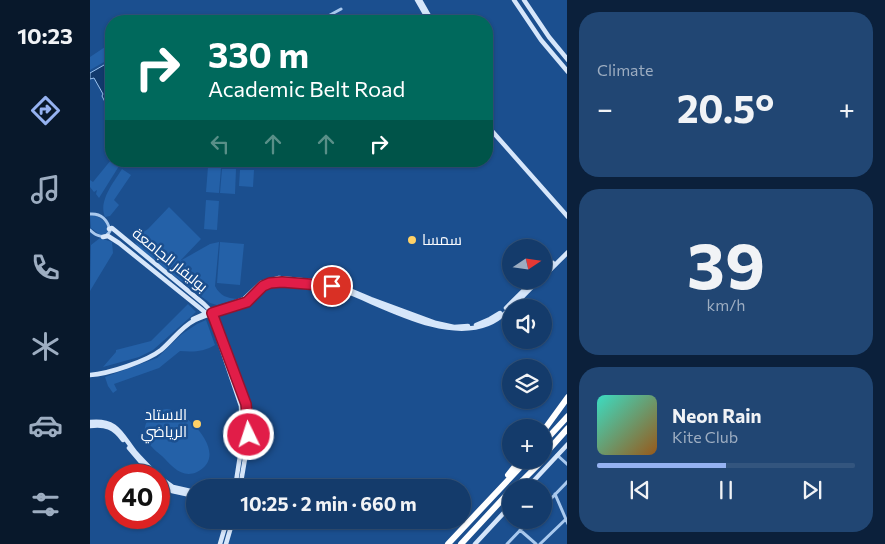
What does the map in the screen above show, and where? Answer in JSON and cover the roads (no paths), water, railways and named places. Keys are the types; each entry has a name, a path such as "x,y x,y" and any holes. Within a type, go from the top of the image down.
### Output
{"highway":[{"path":"552,419 567,398"},
{"path":"552,433 567,417"},
{"path":"552,446 567,429"},
{"path":"552,451 567,435"},
{"path":"474,517 513,469"},
{"path":"448,544 519,469"},
{"path":"523,479 531,469"},
{"path":"524,479 535,469"},
{"path":"461,544 502,501"}],"street":[{"path":"418,0 427,15"},
{"path":"514,0 541,40 567,71"},
{"path":"524,0 548,37 567,59"},
{"path":"330,15 341,9"},
{"path":"493,128 567,211"},
{"path":"493,131 567,215"},
{"path":"90,214 102,216 106,220 109,233 97,236 90,230"},
{"name":"بوليفار الجامعة","path":"109,229 112,228 152,261 209,313 243,405 249,435 242,479"},
{"name":"بوليفار الجامعة","path":"103,236 108,236 115,240 186,298 209,313"},
{"path":"552,263 567,249"},
{"path":"552,268 567,253"},
{"path":"147,266 152,266 152,261"},
{"path":"90,374 104,373 154,355 188,324 244,299 266,281 284,279 333,283 372,300 436,323 454,327 484,322 500,313 525,289"},
{"path":"209,313 247,302 267,284 282,282 332,286 372,303 436,326 450,329 468,329 494,322 530,289"},
{"name":"بوليفار الجامعة","path":"236,479 242,442 243,405"},
{"path":"90,424 106,423 117,428 147,464"},
{"path":"90,424 101,425 114,430 142,464"},
{"path":"534,479 567,445"},
{"path":"556,455 567,464"},
{"path":"552,497 567,482"},
{"path":"170,485 186,490"},
{"path":"170,489 186,494"},
{"path":"540,544 566,519 555,494"},
{"path":"475,544 502,515"},
{"path":"220,544 224,529"},
{"path":"226,544 230,529"},
{"path":"507,544 520,530 536,544"}],"place":[{"name":"سمسا","path":"412,240"},
{"name":"الاستاد الرياضي","path":"197,424"}]}
